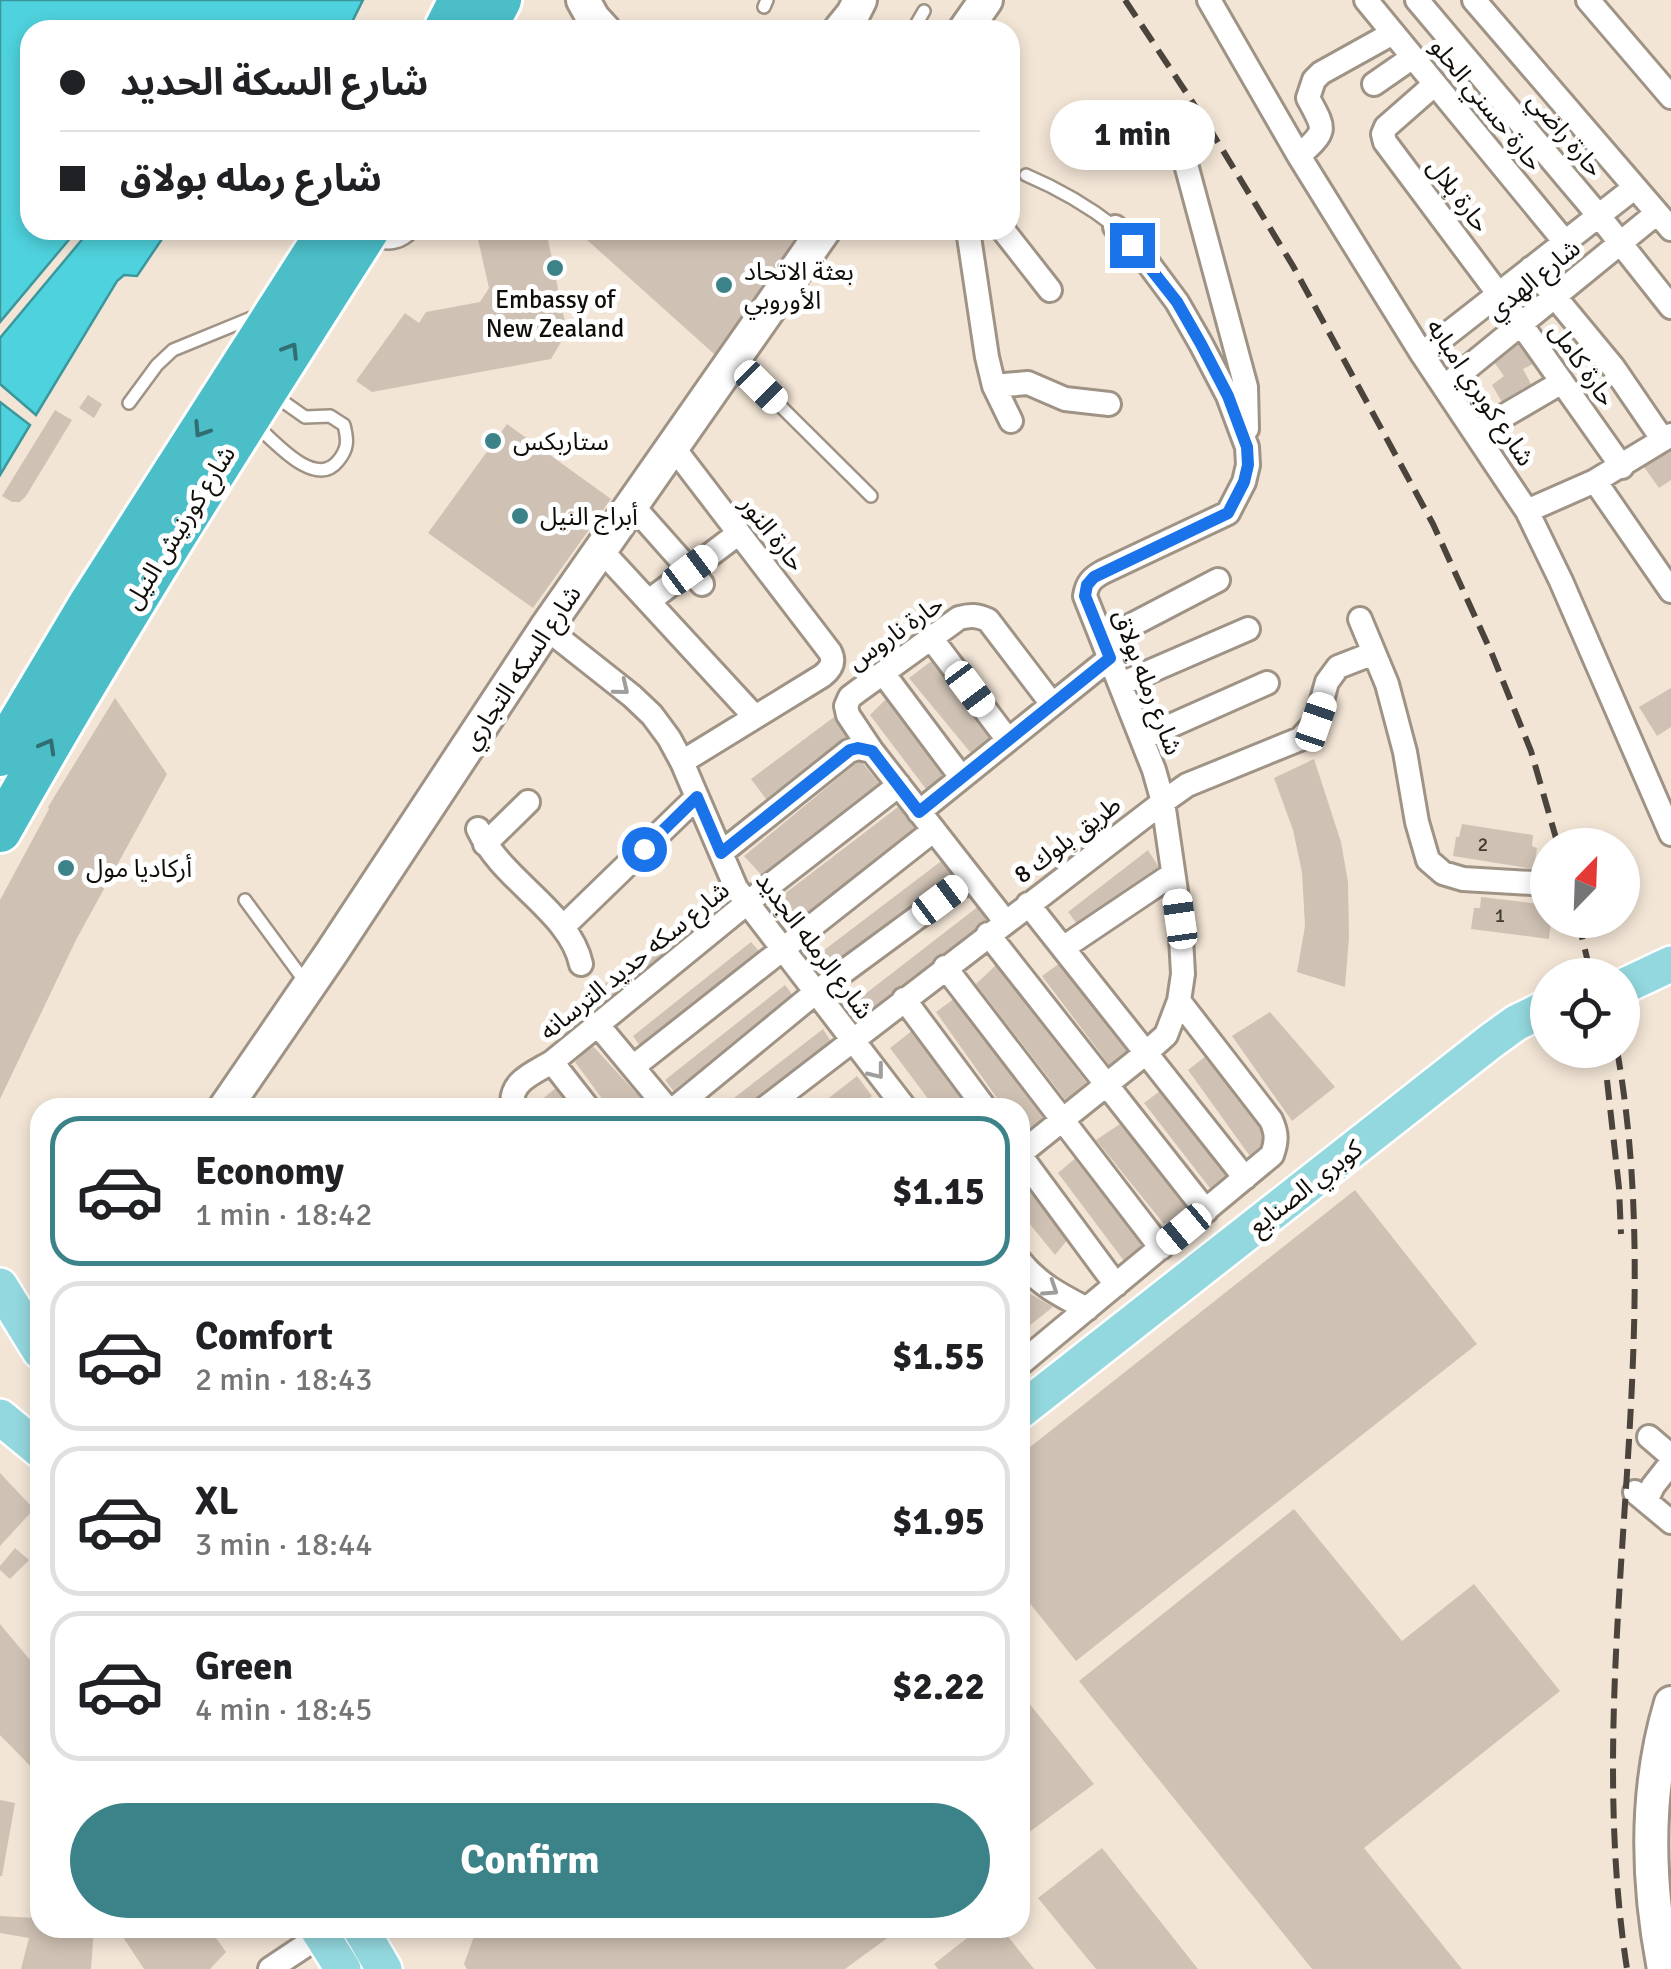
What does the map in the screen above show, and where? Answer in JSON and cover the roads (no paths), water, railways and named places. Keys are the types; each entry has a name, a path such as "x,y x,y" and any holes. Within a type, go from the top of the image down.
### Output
{"highway":[{"name":"شارع كورنيش النيل","path":"0,755 81,618 280,308 347,240"},
{"name":"شارع كورنيش النيل","path":"0,831 76,696 257,404 350,240"}],"main road":[{"path":"1640,979 1671,964"},
{"name":"كوبري الصنايع","path":"1030,1403 1491,1041 1530,1016"},
{"path":"0,1286 30,1335"},
{"path":"0,1417 30,1442"},
{"path":"323,1938 343,1969"},
{"path":"366,1938 384,1969"}],"street":[{"name":"شارع كوبري امبابه","path":"1209,0 1422,354 1527,511 1664,797 1671,834"},
{"name":"حارة حسني الحلو","path":"1366,0 1565,242"},
{"name":"حارة راضي","path":"1417,0 1671,307"},
{"path":"1474,0 1664,221"},
{"path":"1588,0 1671,98"},
{"path":"1300,156 1319,138 1321,130 1321,122 1308,98 1314,80 1393,32"},
{"path":"1374,84 1413,57"},
{"name":"حارة بلال","path":"1435,84 1386,126 1385,142 1499,294"},
{"path":"1180,142 1246,387 1247,447"},
{"name":"شارع الهدي","path":"1422,354 1634,188"},
{"name":"شارع الهدي","path":"1444,388 1620,242 1664,221"},
{"path":"1115,227 1177,302 1228,396 1247,447"},
{"name":"شارع السكه التجاري","path":"232,1098 546,628 817,240"},
{"path":"969,240 987,357 994,386 1011,421"},
{"path":"1011,240 1050,290"},
{"path":"1527,511 1595,482 1667,438 1532,268"},
{"name":"حارة كامل","path":"1499,294 1622,467"},
{"path":"1475,433 1562,382"},
{"path":"994,386 1028,384 1065,399 1109,404"},
{"name":"حارة النور","path":"673,447 830,652 833,663 827,672 755,717"},
{"name":"شارع رمله بولاق","path":"1030,1147 1166,1035 1179,1001 1183,974 1163,802 1142,738 1085,596 1087,585 1103,572 1228,513 1244,482 1247,447"},
{"path":"1595,482 1671,591"},
{"path":"632,505 696,578"},
{"path":"648,601 696,578 739,534"},
{"path":"600,550 755,717 682,762"},
{"path":"633,1067 782,948 926,821 962,778 1052,704 1106,649 1218,580"},
{"name":"حارة ناروس","path":"872,751 848,715 850,696 959,618 979,616 988,620 1052,704"},
{"path":"1360,619 1387,684 1428,860 1463,879 1530,883"},
{"name":"شارع الرمله الجديد","path":"546,628 632,696 669,738 736,888 896,1098"},
{"path":"1121,684 1248,629"},
{"path":"931,638 1008,740"},
{"name":"طريق بلوك 8","path":"778,1098 1163,802 1187,786 1300,739 1316,722 1327,682 1338,667 1374,653"},
{"path":"883,673 962,778"},
{"path":"1142,738 1267,683"},
{"path":"721,853 850,750 872,751 971,878 996,927 1106,1085 1206,1211"},
{"name":"شارع سكه حديد الترسانه","path":"511,1098 516,1084 552,1062 898,785"},
{"path":"563,928 697,797"},
{"path":"528,802 481,836 493,856 572,938 580,964"},
{"path":"1063,948 1173,874"},
{"path":"686,1098 816,992 971,878"},
{"path":"1028,904 1246,1178"},
{"path":"945,967 1162,1248"},
{"path":"904,999 977,1098"},
{"path":"1030,1356 1272,1155 1276,1132 1271,1120 1179,1001"},
{"path":"597,1024 659,1098"},
{"path":"552,1062 580,1098"},
{"path":"1030,1169 1116,1285"},
{"path":"1030,1273 1086,1310"},
{"path":"1649,1437 1671,1459 1653,1486 1640,1497 1671,1522"},
{"path":"1664,1969 1654,1906 1651,1833 1659,1752 1671,1703"},
{"path":"270,1969 310,1938"}],"lane":[{"path":"919,20 924,11"},
{"path":"1026,175 1058,188 1115,227"},
{"path":"374,240 385,244 402,240"},
{"path":"129,403 173,350 280,308"},
{"path":"734,360 871,496"},
{"path":"257,404 305,417 330,416 344,425 347,451 333,468 308,468 285,452 257,404"},
{"path":"245,900 308,987"}],"water":[{"path":"0,0 363,0 353,20 20,20 20,240 69,240 0,322"},
{"path":"82,240 161,240 137,276 124,275 117,281 36,415 0,384 0,338"},
{"path":"0,402 30,425 0,475"}],"railway":[{"path":"1125,0 1205,121 1293,266 1433,524 1531,751 1553,828"},
{"path":"1582,938 1587,958"},
{"path":"1619,1068 1631,1164 1635,1279 1613,1740 1615,1855 1627,1969"},
{"path":"1607,1080 1621,1234"}],"place":[{"name":"Embassy of New Zealand","path":"555,268"},
{"name":"بعثة الاتحاد الأوروبي","path":"724,285"},
{"name":"ستاربكس","path":"493,441"},
{"name":"أبراج النيل","path":"520,516"},
{"name":"أركاديا مول","path":"66,868"}]}
